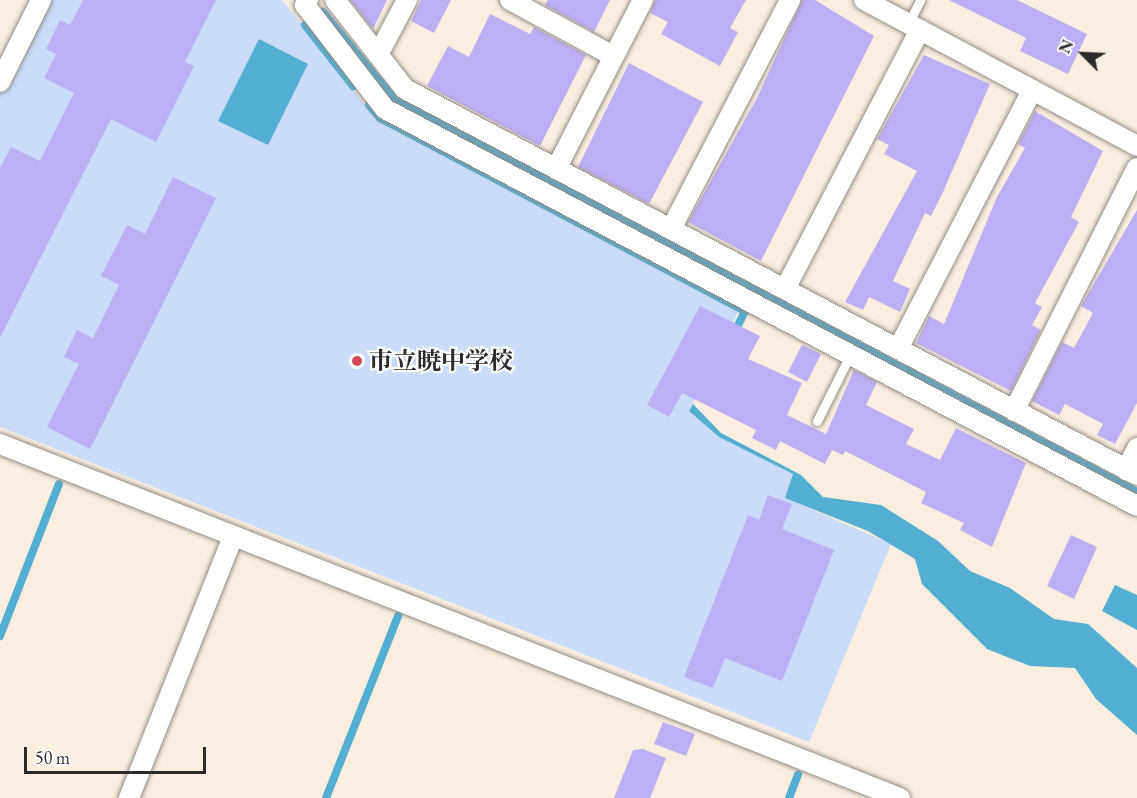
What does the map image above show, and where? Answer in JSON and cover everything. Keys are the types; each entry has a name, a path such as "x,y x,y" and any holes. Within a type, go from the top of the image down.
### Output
{"street":[{"path":"0,82 41,0"},
{"path":"308,0 305,5 385,109 849,357 1137,506"},
{"path":"335,0 380,53 405,89 1132,472 1137,448"},
{"path":"380,53 407,0"},
{"path":"510,0 613,56"},
{"path":"556,169 643,0"},
{"path":"671,229 790,0"},
{"path":"864,0 1032,90 1135,139"},
{"path":"785,290 914,27"},
{"path":"898,349 1032,90"},
{"path":"1014,411 1137,168"},
{"path":"0,444 900,798"},
{"path":"129,798 233,537"}],"lane":[{"path":"914,27 920,0"},
{"path":"817,421 849,357"}],"shaded area":[{"name":"市立暁中学校","path":"47,0 282,0 378,121 738,312 689,411 719,437 793,474 786,498 891,544 809,742 0,427 0,94"}],"water":[{"path":"259,39 308,64 268,145 218,121"},
{"path":"693,404 721,433 801,475 823,497 881,505 938,541 970,571 1010,588 1054,619 1088,624 1137,668 1137,735 1096,699 1075,668 1030,666 987,649 922,584 915,559 868,531 785,498 793,474 719,437 689,411"},
{"path":"1115,585 1137,595 1137,630 1102,611"}],"building":[{"path":"83,0 216,0 185,62 194,66 156,142 111,119 0,338 0,168 11,147 40,161 74,93 44,78 56,54 46,49 60,20 70,25"},
{"path":"350,0 387,0 373,29"},
{"path":"421,0 451,0 434,33 411,21"},
{"path":"548,0 610,0 594,32 545,5"},
{"path":"655,0 746,0 730,28 738,32 720,66 661,34 668,22 650,13"},
{"path":"802,0 815,0 874,36 761,261 688,222 757,98"},
{"path":"949,0 1017,0 1087,34 1068,74 1020,51 1026,38"},
{"path":"490,14 530,34 534,27 586,55 540,146 427,86 448,46 469,57"},
{"path":"924,55 990,84 943,192 931,216 925,213 893,281 910,289 900,312 869,297 863,310 845,302 917,171 884,154 889,145 877,139"},
{"path":"629,63 703,102 649,204 578,167"},
{"path":"1035,111 1103,151 1071,217 1079,222 1035,303 1042,307 1032,325 1041,330 1011,391 916,343 929,316 944,324 997,197 1025,148 1018,144"},
{"path":"173,177 216,198 90,449 47,427 79,364 64,357 77,330 93,338 119,285 101,276 127,225 145,234"},
{"path":"1137,210 1137,403 1115,444 1097,435 1103,424 1065,404 1059,415 1032,401 1062,342 1074,348 1093,313 1081,306"},
{"path":"700,306 760,336 748,359 802,383 787,415 826,434 854,370 877,382 866,405 914,429 906,444 940,460 956,428 1026,463 992,547 960,530 964,523 921,503 926,492 845,451 843,455 832,450 825,464 780,441 776,450 752,438 756,430 682,393 669,417 647,405"},
{"path":"802,345 821,354 807,382 788,372"},
{"path":"768,495 792,504 782,529 834,550 782,681 725,658 713,688 684,677 748,515 759,520"},
{"path":"1071,535 1097,547 1074,599 1047,586"},
{"path":"663,722 695,734 686,756 654,744"},
{"path":"643,749 666,758 650,798 614,798 633,750"}],"waterway":[{"path":"323,12 394,99 1137,492"},
{"path":"305,25 353,86"},
{"path":"369,105 380,118 745,311 734,334"},
{"path":"0,636 59,484"},
{"path":"326,798 398,616"},
{"path":"789,798 798,775"}],"place":[{"name":"市立暁中学校","path":"357,361"}]}
